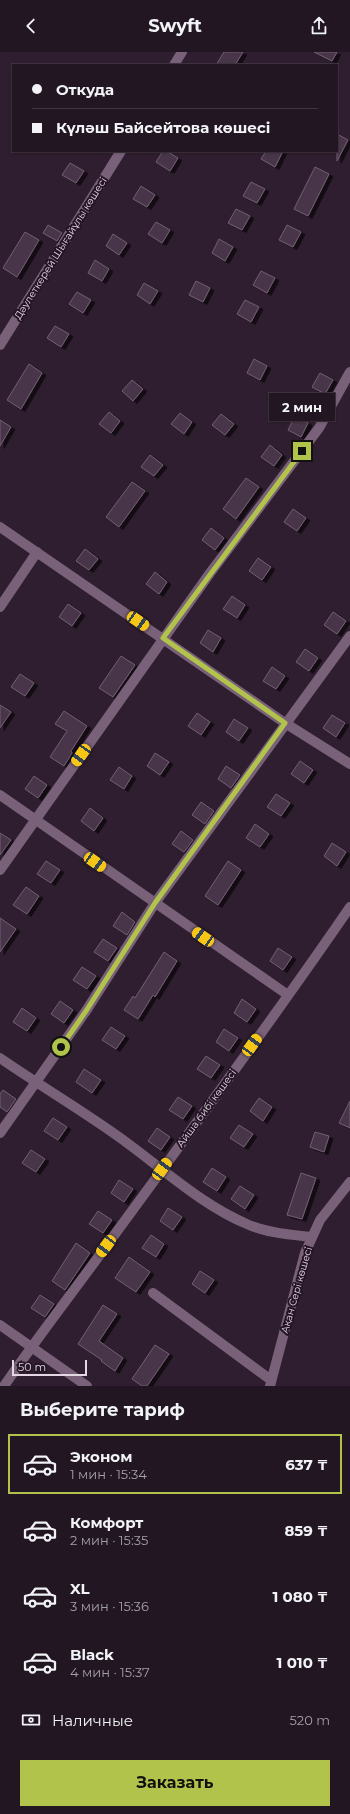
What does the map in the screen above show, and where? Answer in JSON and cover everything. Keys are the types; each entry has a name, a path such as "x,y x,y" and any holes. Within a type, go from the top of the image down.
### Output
{"street":[{"path":"175,64 182,52"},
{"name":"Дәулеткерей Шығайұлы көшесі","path":"0,345 120,152"},
{"path":"0,870 163,638 318,428 350,372"},
{"path":"0,526 285,723 350,764"},
{"path":"0,606 37,552"},
{"path":"0,1133 86,1011 155,903 350,636"},
{"path":"0,796 288,996"},
{"name":"Айша бибі көшесі","path":"4,1386 288,996 350,907"},
{"path":"0,1058 117,1136 201,1200 250,1225 279,1233 312,1237"},
{"name":"Ақан Сері көшесі","path":"270,1383 305,1253 320,1220 350,1182"},
{"path":"153,1293 270,1383"},
{"path":"0,1325 87,1386"}],"building":[{"path":"224,52 243,52 236,64 217,64"},
{"path":"314,52 337,52 332,61"},
{"path":"338,135 348,140 337,161 338,152"},
{"path":"162,152 168,152 178,158 170,171 156,162"},
{"path":"265,152 282,152 275,167 261,159"},
{"path":"70,163 84,171 76,183 62,175"},
{"path":"315,167 329,174 308,216 294,209"},
{"path":"251,182 265,189 257,203 243,196"},
{"path":"141,186 155,195 147,207 133,199"},
{"path":"236,209 250,216 242,230 228,223"},
{"path":"156,222 170,230 162,243 148,234"},
{"path":"48,225 62,233 57,241 43,233"},
{"path":"287,225 301,232 293,247 279,240"},
{"path":"25,232 39,240 17,277 3,268"},
{"path":"113,234 127,243 119,255 106,246"},
{"path":"219,239 233,247 225,261 212,253"},
{"path":"95,260 109,269 102,281 88,273"},
{"path":"261,271 275,278 267,293 253,285"},
{"path":"196,281 210,288 203,302 189,295"},
{"path":"144,283 158,291 150,304 137,295"},
{"path":"77,292 91,300 83,313 69,304"},
{"path":"245,300 259,307 251,322 237,314"},
{"path":"55,326 69,334 61,347 47,338"},
{"path":"254,359 267,366 260,380 247,373"},
{"path":"29,364 42,373 21,409 7,400"},
{"path":"320,373 333,380 325,394 312,387"},
{"path":"132,380 143,389 133,401 122,391"},
{"path":"109,412 120,421 111,433 99,424"},
{"path":"180,413 192,422 184,434 171,424"},
{"path":"221,414 234,424 225,435 212,425"},
{"path":"295,416 308,423 301,437 288,430"},
{"path":"0,420 11,427 0,446"},
{"path":"270,445 282,455 274,466 261,457"},
{"path":"150,455 163,465 154,476 141,467"},
{"path":"246,478 259,487 236,519 223,509"},
{"path":"132,482 145,491 119,527 106,517"},
{"path":"293,509 306,518 297,531 284,522"},
{"path":"211,528 224,538 215,550 202,540"},
{"path":"85,549 98,559 89,570 76,561"},
{"path":"258,558 271,567 262,580 249,571"},
{"path":"155,572 167,582 159,594 146,584"},
{"path":"232,596 245,605 237,618 223,609"},
{"path":"68,604 81,613 72,626 59,617"},
{"path":"333,612 346,621 337,634 324,625"},
{"path":"208,630 221,638 213,652 200,643"},
{"path":"305,649 318,658 309,671 296,662"},
{"path":"121,656 135,665 113,697 99,688"},
{"path":"272,667 285,676 276,689 263,681"},
{"path":"20,674 34,683 25,696 11,687"},
{"path":"0,705 11,712 0,728"},
{"path":"64,711 87,726 71,751 72,753 64,766 50,757 67,731 55,724"},
{"path":"197,713 210,722 201,735 188,726"},
{"path":"332,715 345,723 336,737 323,728"},
{"path":"234,719 248,728 239,741 226,732"},
{"path":"155,753 169,762 160,775 147,766"},
{"path":"300,761 313,770 304,783 291,774"},
{"path":"226,766 240,775 231,788 218,779"},
{"path":"119,767 132,776 124,789 110,780"},
{"path":"34,776 47,785 38,798 25,789"},
{"path":"276,794 290,803 281,816 267,807"},
{"path":"201,802 214,811 205,824 192,815"},
{"path":"90,808 103,818 94,831 81,821"},
{"path":"255,824 269,834 260,847 246,838"},
{"path":"181,831 193,840 184,852 172,844"},
{"path":"0,833 11,840 0,855"},
{"path":"332,843 346,852 337,866 324,856"},
{"path":"46,861 60,870 51,883 37,874"},
{"path":"228,861 241,870 218,905 205,896"},
{"path":"26,887 39,896 27,914 13,905"},
{"path":"122,912 135,922 127,935 113,926"},
{"path":"0,918 16,929 0,952"},
{"path":"103,939 117,948 108,961 94,952"},
{"path":"278,948 292,957 283,970 270,961"},
{"path":"164,952 177,961 155,997 153,995 138,1019 124,1010 133,996 135,998"},
{"path":"82,967 96,976 87,989 73,980"},
{"path":"242,999 256,1009 247,1022 234,1013"},
{"path":"60,1001 73,1010 64,1023 51,1014"},
{"path":"22,1008 36,1018 27,1031 13,1022"},
{"path":"111,1027 125,1036 116,1049 102,1040"},
{"path":"224,1029 238,1038 229,1051 216,1042"},
{"path":"206,1056 220,1065 211,1078 197,1069"},
{"path":"84,1069 101,1080 92,1093 76,1082"},
{"path":"3,1090 16,1099 7,1112 0,1107 0,1094"},
{"path":"178,1097 192,1106 183,1119 169,1110"},
{"path":"259,1098 272,1107 263,1121 250,1111"},
{"path":"350,1101 350,1128 339,1123"},
{"path":"53,1118 67,1127 58,1140 44,1131"},
{"path":"239,1125 253,1134 244,1147 230,1138"},
{"path":"157,1128 170,1137 161,1150 148,1141"},
{"path":"315,1132 329,1136 324,1152 310,1147"},
{"path":"31,1150 45,1159 36,1172 22,1163"},
{"path":"212,1168 226,1177 217,1191 203,1182"},
{"path":"301,1173 316,1178 302,1219 287,1215"},
{"path":"119,1180 133,1189 124,1202 111,1193"},
{"path":"240,1186 254,1195 245,1209 231,1199"},
{"path":"168,1208 182,1217 173,1230 160,1221"},
{"path":"98,1211 112,1220 103,1233 89,1224"},
{"path":"151,1235 164,1244 156,1257 142,1248"},
{"path":"76,1243 90,1253 65,1290 52,1281"},
{"path":"129,1257 150,1272 136,1292 115,1278"},
{"path":"200,1271 214,1280 205,1293 192,1284"},
{"path":"40,1295 54,1304 45,1317 31,1308"},
{"path":"103,1305 117,1314 99,1341 123,1358 115,1371 101,1361 102,1360 78,1344"},
{"path":"155,1345 169,1354 147,1386 142,1386 132,1379"}],"route":[{"path":"61,1047 86,1011 155,903 285,723 163,638 302,451"}]}
